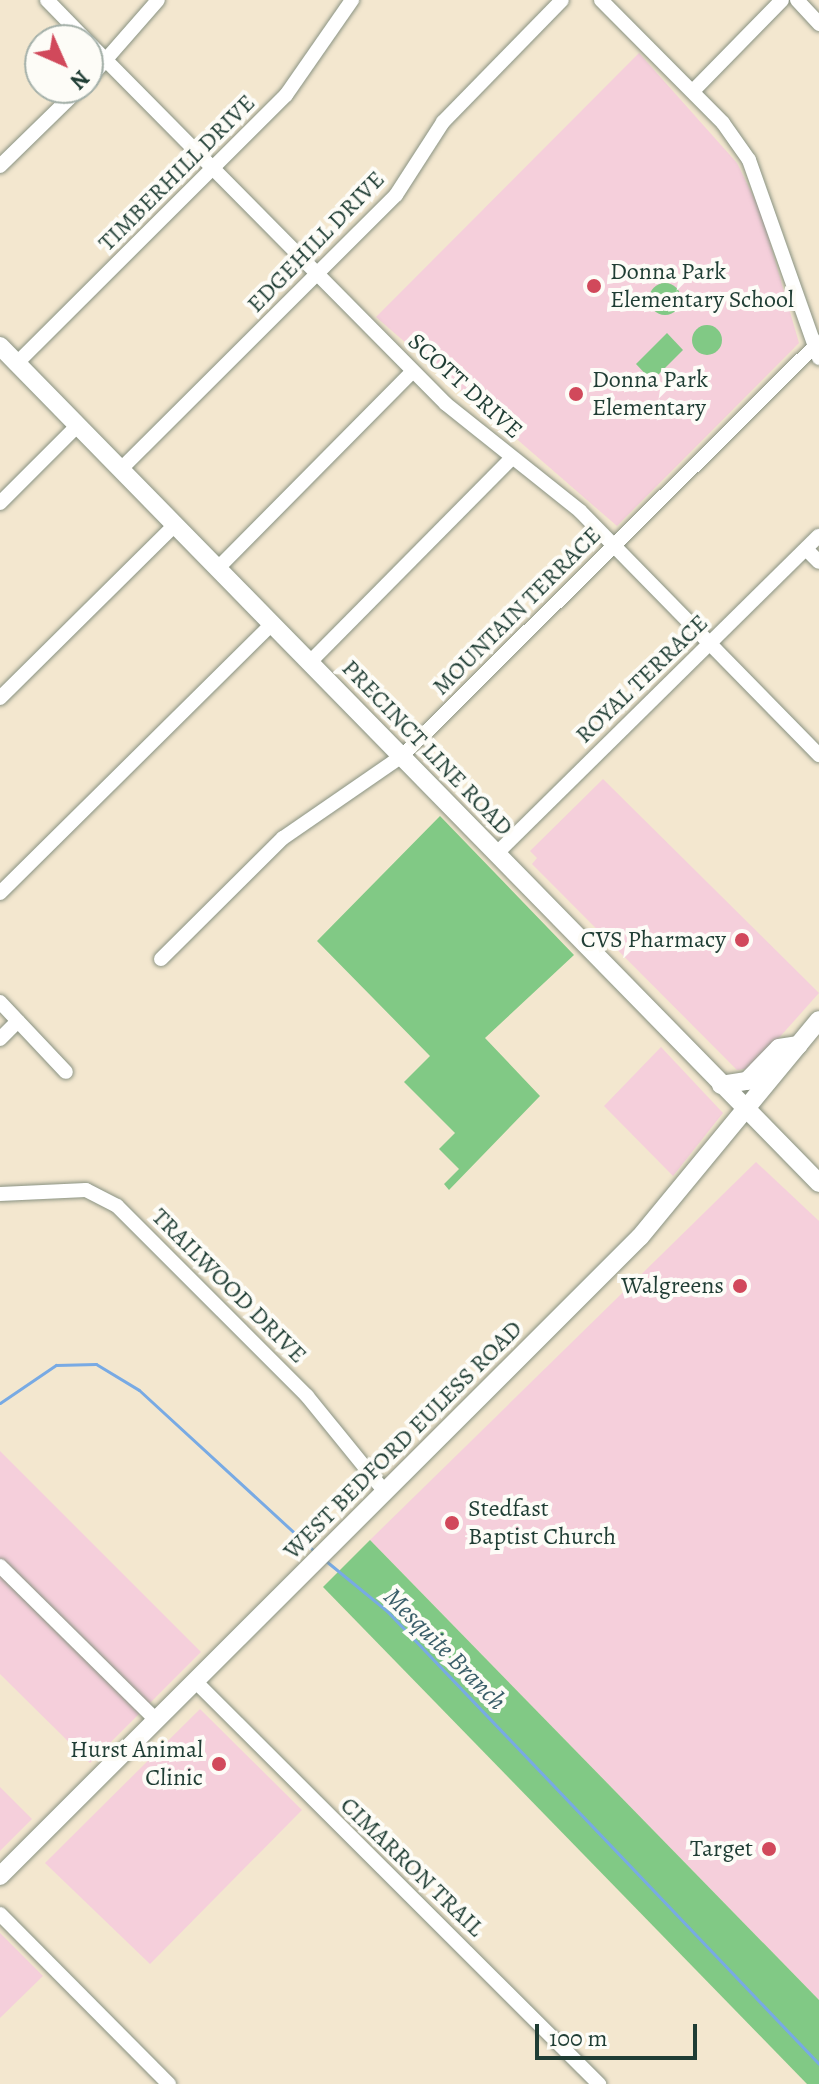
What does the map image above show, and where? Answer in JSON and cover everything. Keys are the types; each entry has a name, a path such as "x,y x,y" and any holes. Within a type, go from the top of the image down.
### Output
{"main road":[{"name":"PRECINCT LINE ROAD","path":"0,346 819,1183"},
{"name":"WEST BEDFORD EULESS ROAD","path":"0,1876 640,1237 748,1112 819,1020"},
{"path":"721,1085 747,1081 779,1048 799,1045"}],"street":[{"name":"SCOTT DRIVE","path":"47,0 70,24"},
{"path":"104,65 158,0"},
{"name":"TIMBERHILL DRIVE","path":"17,363 286,95 352,0"},
{"name":"EDGEHILL DRIVE","path":"121,469 396,195 443,122 562,0"},
{"path":"601,0 693,91 738,142 761,185 817,349"},
{"path":"693,91 782,0"},
{"path":"797,0 819,24"},
{"name":"SCOTT DRIVE","path":"104,59 413,371 614,545 819,755"},
{"path":"0,166 64,104"},
{"name":"MOUNTAIN TERRACE","path":"161,959 283,838 402,756 817,349"},
{"path":"218,568 413,371"},
{"path":"0,503 78,425"},
{"path":"310,662 512,458"},
{"path":"0,698 176,524"},
{"name":"ROYAL TERRACE","path":"496,854 819,536"},
{"path":"806,549 819,562"},
{"path":"0,893 273,623"},
{"path":"0,1002 66,1072"},
{"path":"0,1039 18,1021"},
{"name":"TRAILWOOD DRIVE","path":"0,1194 86,1190 117,1206 307,1396 385,1492"},
{"path":"0,1566 156,1720"},
{"name":"CIMARRON TRAIL","path":"195,1681 599,2084"},
{"path":"0,1914 169,2084"}],"shaded area":[{"name":"Donna Park Elementary School","path":"639,53 737,163 761,212 799,343 617,526 376,317"},
{"path":"603,779 819,993 752,1068 737,1070 532,864 537,858 530,851"},
{"path":"661,1047 723,1113 673,1176 604,1106"},
{"path":"756,1162 819,1221 819,2000 370,1540"},
{"path":"0,1451 201,1652 90,1763 0,1674"},
{"path":"200,1709 302,1810 150,1964 45,1863"},
{"path":"0,1787 32,1819 0,1851"},
{"path":"0,1933 43,1976 0,2018"}],"green space":[{"path":"665,283 676,288 681,299 676,310 665,315 654,310 649,299 654,288"},
{"path":"707,325 713,326 721,334 721,346 713,354 707,355 701,354 693,346 692,340 693,334 701,326"},
{"path":"667,333 683,350 652,381 636,364"},
{"path":"440,816 574,955 485,1038 540,1096 449,1190 444,1184 459,1169 439,1149 455,1133 404,1082 430,1056 317,941"},
{"path":"370,1540 819,2000 819,2084 807,2084 323,1587"}],"waterway":[{"name":"Mesquite Branch","path":"0,1403 56,1365 96,1364 139,1390 314,1551"},
{"name":"Mesquite Branch","path":"326,1561 387,1611 819,2064"}],"place":[{"name":"Donna Park Elementary School","path":"594,286"},
{"name":"Donna Park Elementary","path":"576,394"},
{"name":"CVS Pharmacy","path":"742,940"},
{"name":"Walgreens","path":"740,1286"},
{"name":"Stedfast Baptist Church","path":"452,1523"},
{"name":"Hurst Animal Clinic","path":"219,1764"},
{"name":"Target","path":"769,1849"}]}
